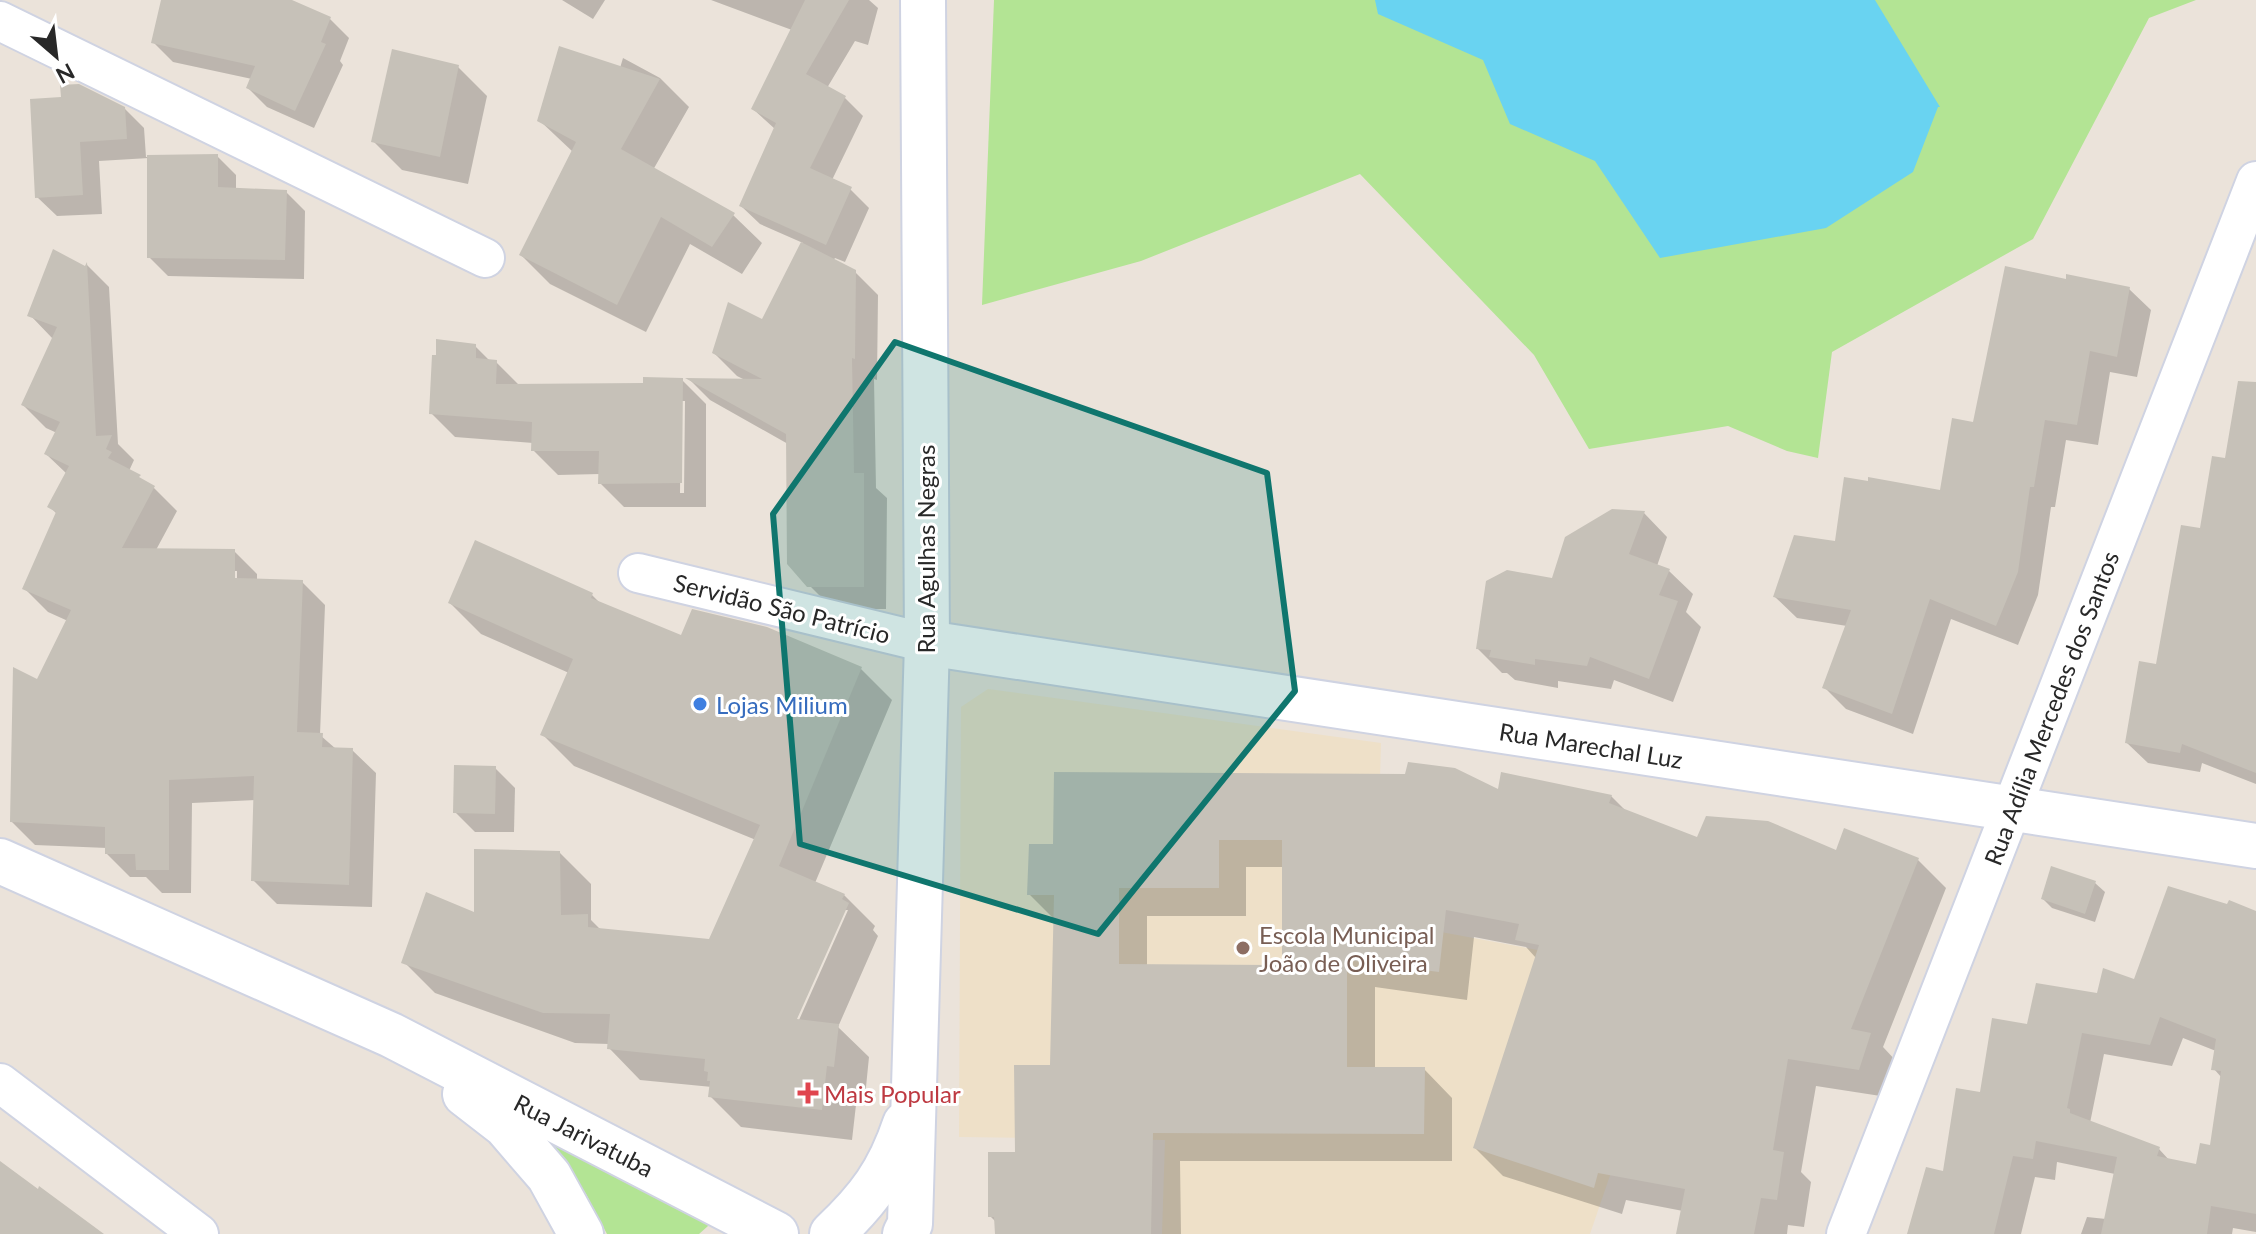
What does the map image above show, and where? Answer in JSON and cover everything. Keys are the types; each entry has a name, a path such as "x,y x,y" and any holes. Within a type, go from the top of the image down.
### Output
{"main road":[{"name":"Rua Agulhas Negras","path":"908,1231 927,643 923,0"},
{"name":"Rua Marechal Luz","path":"927,643 2256,846"},
{"name":"Rua Jarivatuba","path":"0,861 391,1035 776,1234"},
{"name":"Rua Jarivatuba","path":"391,1035 505,1125 549,1176 581,1234"},
{"name":"Rua Agulhas Negras","path":"832,1234 858,1208 894,1157 913,1099"}],"street":[{"path":"0,21 485,258"},
{"name":"Rua Adília Mercedes dos Santos","path":"1846,1234 2256,181"},
{"name":"Servidão São Patrício","path":"638,573 927,643"},
{"path":"0,1083 199,1234"}],"highlighted area":[{"path":"895,342 1267,473 1295,691 1098,934 800,844 773,514"}],"shaded area":[{"name":"Escola Municipal João de Oliveira","path":"988,689 1381,743 1376,920 1678,976 1590,1234 1162,1234 1165,1140 959,1137 961,707"}],"green space":[{"path":"994,0 2196,0 2149,18 2033,239 1832,352 1818,458 1787,451 1728,426 1589,449 1534,355 1360,174 1141,261 982,305"},
{"path":"542,1135 708,1222 708,1226 699,1234 607,1234 586,1194"}],"water":[{"path":"1375,0 1875,0 1940,107 1913,172 1826,228 1660,258 1595,161 1510,124 1483,60 1378,14"}],"building":[{"path":"161,0 292,0 331,17 321,42 326,44 295,111 246,88 255,66 151,43"},
{"path":"805,0 849,0 806,74 846,96 810,168 852,187 826,245 739,206 776,123 751,109"},
{"path":"559,46 660,79 621,149 735,213 712,247 661,217 617,305 519,255 576,142 537,121"},
{"path":"392,49 459,65 440,157 371,142"},
{"path":"79,84 125,107 127,139 80,142 83,195 35,198 30,99 61,97 60,85"},
{"path":"218,154 218,187 287,190 285,260 147,258 147,155"},
{"path":"801,242 856,270 855,359 852,358 854,473 864,473 864,587 807,587 787,564 786,434 685,378 762,379 712,353 728,302 762,319"},
{"path":"53,249 85,266 87,262 96,436 112,435 106,449 112,452 108,458 155,486 122,548 235,549 235,578 303,580 297,732 323,733 322,747 353,748 349,885 251,881 254,776 169,780 169,870 136,870 135,854 105,854 105,827 10,822 13,667 37,679 71,610 22,589 56,512 47,507 69,466 44,454 60,422 21,405 57,327 27,316"},
{"path":"2005,266 2066,279 2066,274 2130,287 2117,357 2090,351 2077,425 2045,420 2034,487 2030,487 2018,572 1996,626 1930,599 1892,714 1822,688 1851,610 1773,597 1794,535 1835,541 1844,477 1868,481 1868,477 1940,490 1952,418 1973,422"},
{"path":"436,339 476,344 476,358 497,360 496,384 643,383 643,377 683,378 682,483 598,484 599,451 531,451 532,422 429,414 432,355 436,355"},
{"path":"2238,381 2256,382 2256,773 2182,744 2180,753 2125,743 2139,661 2156,664 2181,525 2200,528 2212,456 2225,458"},
{"path":"1612,509 1645,511 1629,554 1670,569 1659,595 1678,601 1649,679 1590,657 1587,666 1535,659 1535,665 1489,657 1491,650 1476,649 1486,581 1507,570 1552,578 1565,537"},
{"path":"475,540 593,593 591,598 681,635 692,609 767,627 862,667 779,866 845,894 842,899 849,903 797,1019 839,1024 834,1067 827,1066 822,1110 708,1097 710,1081 707,1081 708,1072 704,1071 705,1059 607,1049 610,1014 543,1013 401,963 426,892 474,912 474,849 560,851 561,915 588,914 588,927 709,939 760,825 540,735 573,659 448,603"},
{"path":"1408,762 1455,768 1498,789 1501,772 1612,795 1609,803 1697,837 1706,816 1768,821 1836,850 1844,828 1919,858 1851,1029 1871,1033 1859,1070 1788,1059 1773,1150 1784,1152 1777,1200 1761,1198 1754,1234 1676,1234 1685,1189 1598,1173 1594,1188 1473,1148 1539,945 1515,940 1519,924 1446,910 1439,972 1347,960 1347,1067 1425,1067 1424,1134 1153,1133 1151,1234 995,1234 994,1217 988,1217 988,1152 1015,1152 1014,1065 1050,1065 1054,895 1027,895 1029,844 1053,844 1054,772 1405,774","holes":["1219,840 1282,840 1282,965 1119,964 1119,888 1219,888"]},
{"path":"454,765 496,766 495,814 453,813"},
{"path":"2051,866 2096,881 2085,914 2041,899"},
{"path":"2168,886 2227,904 2229,900 2256,911 2256,1214 2211,1206 2207,1234 2101,1234 2117,1157 2036,1141 2033,1159 2013,1156 1994,1234 1907,1234 1926,1167 1943,1171 1956,1088 1980,1092 1992,1018 2027,1024 2036,983 2097,993 2103,968 2134,979","holes":["2160,1017 2216,1039 2211,1070 2221,1071 2210,1145 2200,1143 2196,1164 2157,1156 2160,1147 2070,1113 2067,1108 2082,1033 2150,1045"]},
{"path":"0,1161 38,1189 39,1186 104,1234 0,1234"}],"place":[{"name":"Lojas Milium","path":"700,704"},
{"name":"Escola Municipal João de Oliveira","path":"1243,948"},
{"name":"Mais Popular","path":"808,1093"}]}
